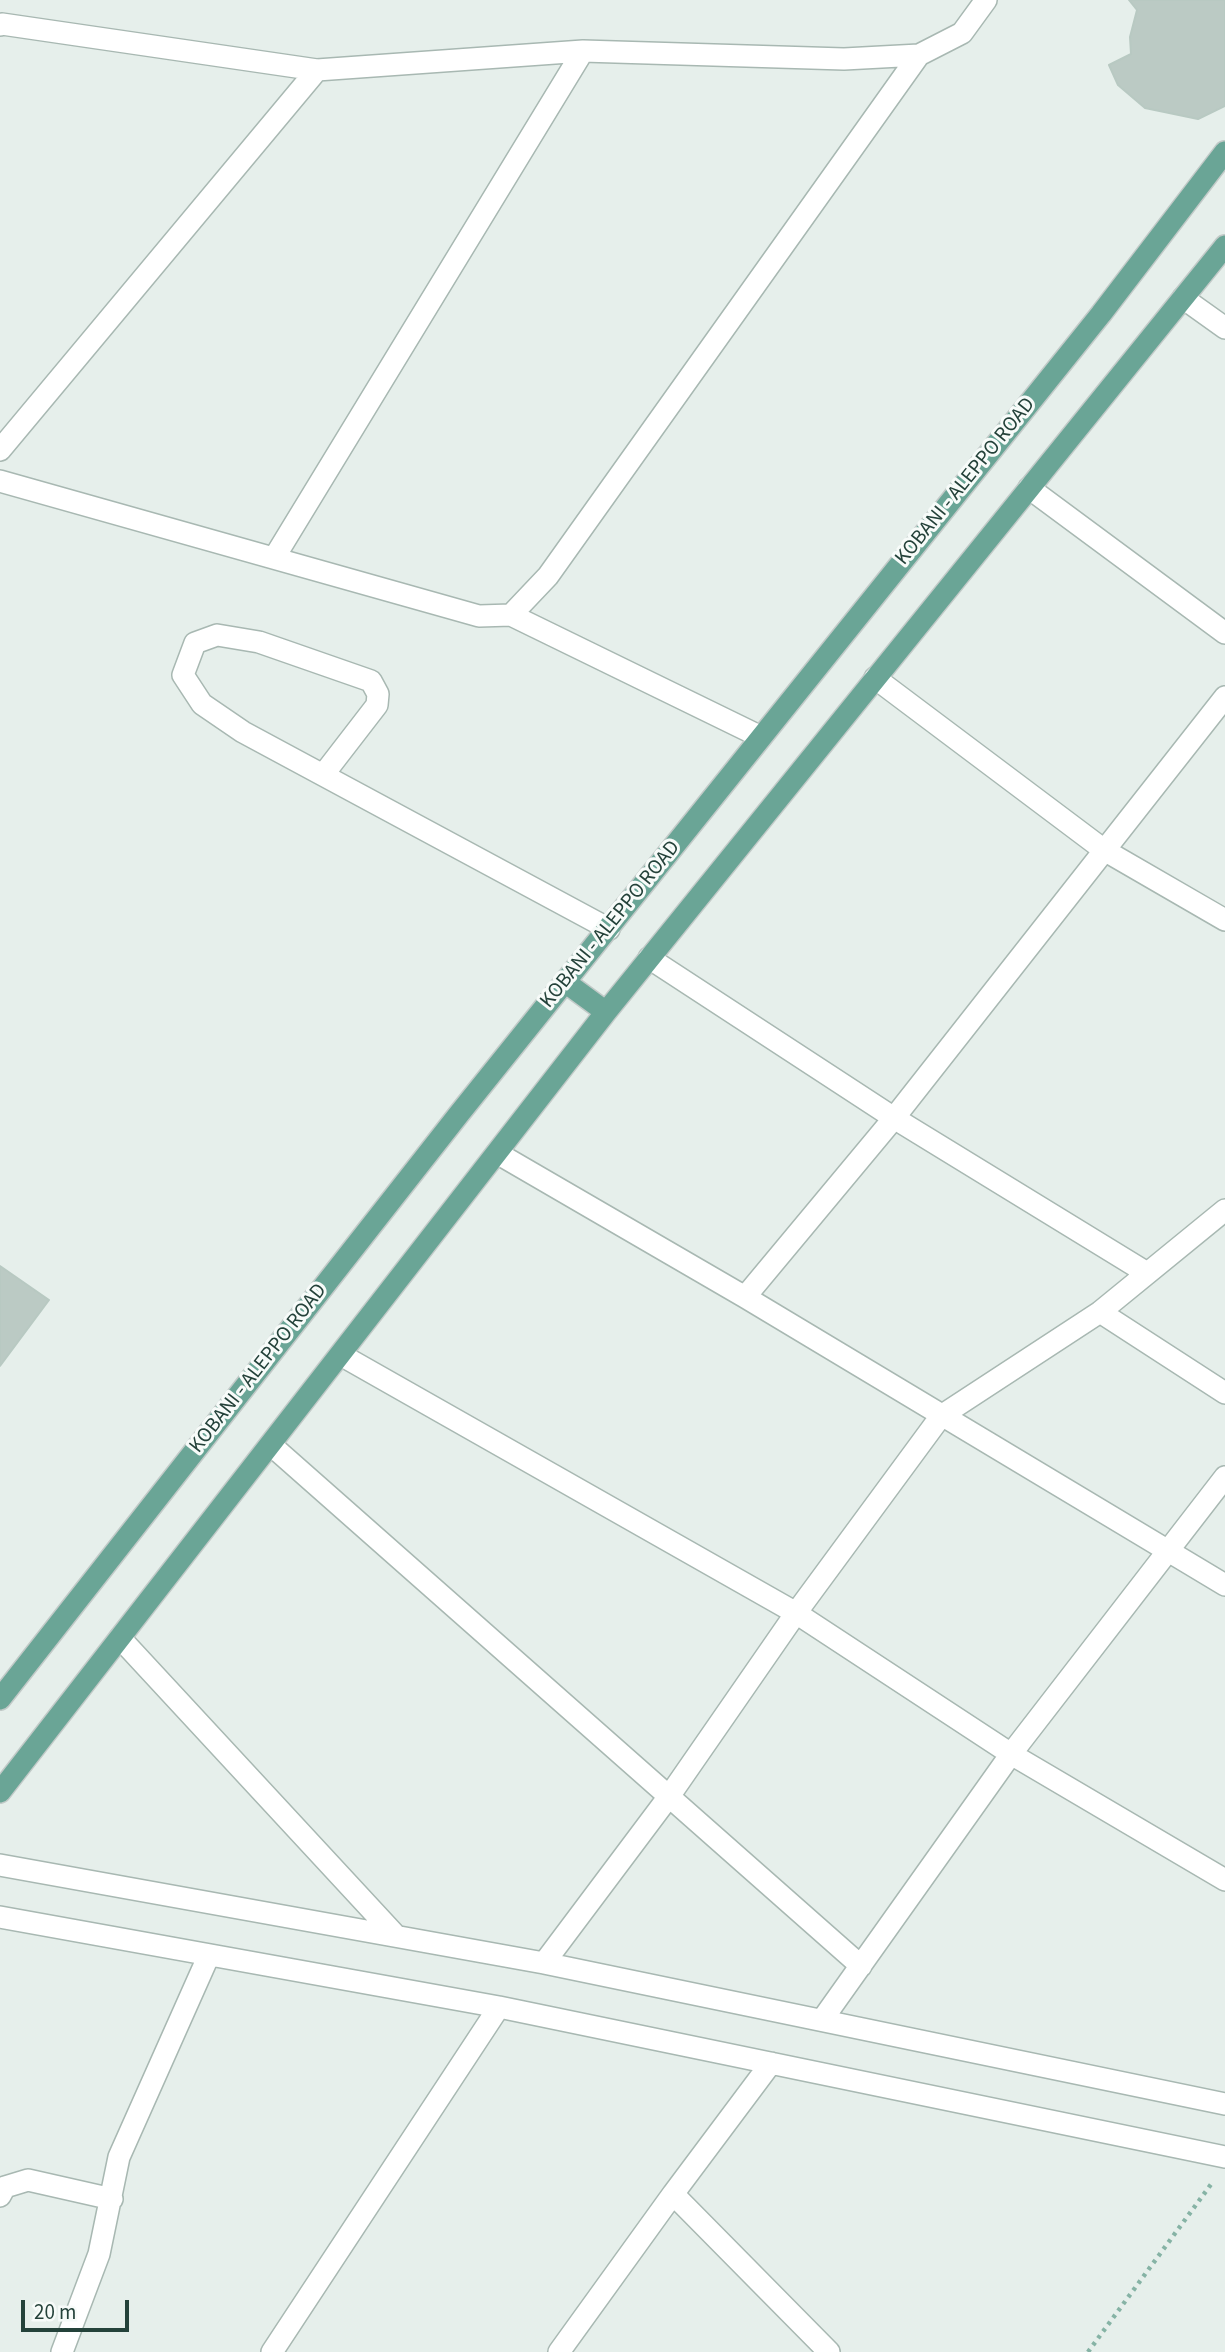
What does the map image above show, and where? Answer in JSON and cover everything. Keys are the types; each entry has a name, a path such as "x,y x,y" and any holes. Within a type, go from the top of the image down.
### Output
{"main road":[{"name":"KOBANI - ALEPPO ROAD","path":"0,1699 565,982 1101,314 1225,152"},
{"path":"0,1792 649,957 1225,246"},
{"path":"565,982 606,1013"}],"street":[{"path":"0,25 317,70 583,51 844,60 919,55 961,33 986,0"},
{"path":"274,558 583,51"},
{"path":"511,615 548,576 919,55"},
{"path":"0,450 317,70"},
{"path":"1184,298 1225,328"},
{"path":"0,481 479,615 511,615 761,737"},
{"path":"1029,488 1225,633"},
{"path":"323,775 377,705 378,694 371,681 259,642 217,635 195,643 183,675 202,704 243,732 608,929"},
{"path":"875,678 1104,850 1225,920"},
{"path":"745,1297 894,1118 1225,697"},
{"path":"649,957 894,1118 1147,1273"},
{"path":"497,1153 745,1297 1225,1585"},
{"path":"544,1964 670,1795 796,1613 942,1416 1100,1312 1225,1210"},
{"path":"1100,1312 1225,1393"},
{"path":"341,1355 796,1613 1011,1754 1225,1880"},
{"path":"271,1445 861,1966"},
{"path":"822,2020 1011,1754 1225,1477"},
{"path":"120,1638 396,1936"},
{"path":"0,1865 544,1964 1225,2104"},
{"path":"0,1917 499,2007 771,2063 1221,2167"},
{"path":"62,2352 99,2254 119,2157 209,1955"},
{"path":"272,2352 499,2007"},
{"path":"559,2352 771,2063"},
{"path":"0,2196 5,2187 29,2180 112,2199"},
{"path":"673,2194 829,2352"}],"path":[{"path":"1088,2352 1221,2167"}],"building":[{"path":"1129,0 1225,0 1225,106 1198,119 1145,108 1118,85 1109,65 1131,54 1130,37 1137,10"},
{"path":"0,1266 49,1300 0,1366"}]}
